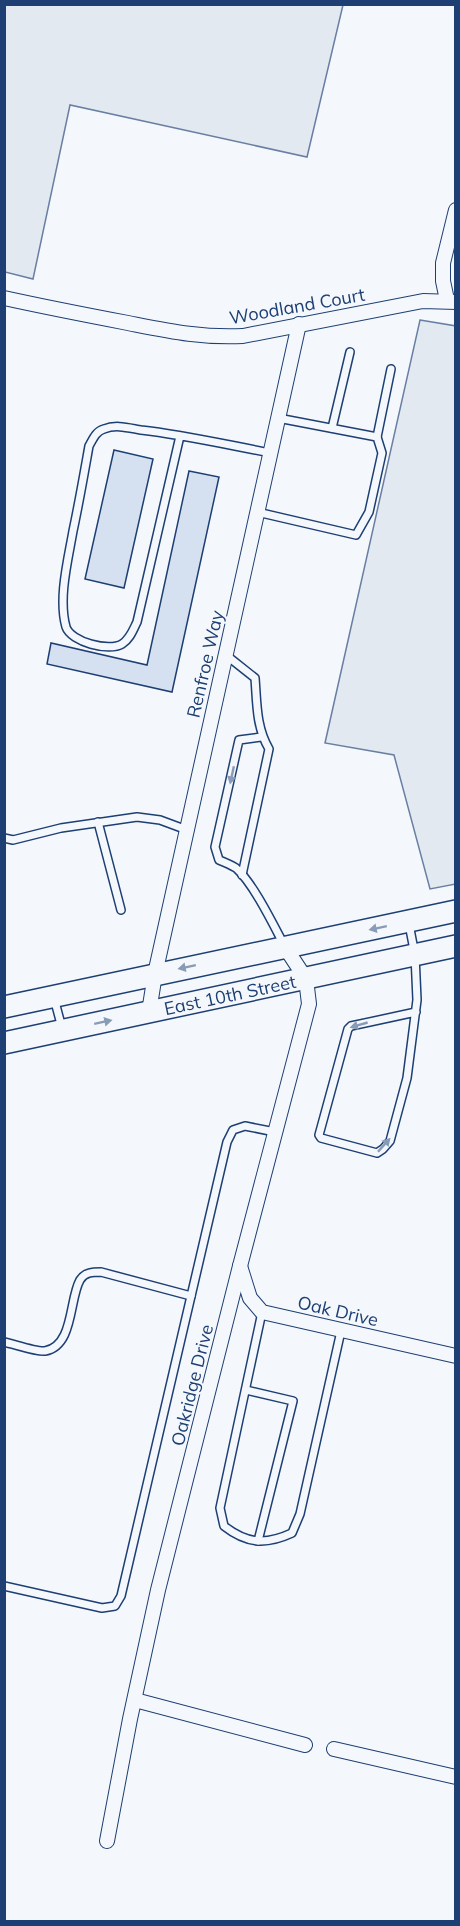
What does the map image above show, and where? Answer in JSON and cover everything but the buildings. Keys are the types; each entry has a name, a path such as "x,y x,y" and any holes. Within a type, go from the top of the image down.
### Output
{"main road":[{"name":"East 10th Street","path":"4,1007 456,911"},
{"name":"East 10th Street","path":"4,1043 456,946"}],"street":[{"path":"451,301 443,281 443,263 456,210"},
{"name":"Woodland Court","path":"4,298 192,336 243,336 423,301 451,301"},
{"name":"Renfroe Way","path":"149,1012 155,974 299,324"},
{"name":"Oakridge Drive","path":"107,1841 158,1590 309,1004 306,979 285,947"},
{"path":"240,1266 250,1298 262,1312"},
{"name":"Oak Drive","path":"262,1312 456,1356"},
{"path":"135,1701 305,1745"},
{"path":"334,1749 456,1777"}],"lane":[{"path":"332,428 350,352"},
{"path":"257,513 356,535 369,512 382,453 377,437 391,369"},
{"path":"278,418 377,437"},
{"path":"180,436 137,622 131,635 122,644 113,647 81,642 74,638 67,629 64,616 64,581 89,446 96,434 102,429 116,426 180,436 271,453"},
{"path":"226,655 255,678 261,737 269,749 242,875"},
{"path":"261,737 239,740 215,847 219,860 234,867 242,875 266,910 285,947"},
{"path":"4,838 13,840 61,828 137,817 160,820 187,830"},
{"path":"98,822 121,910"},
{"path":"408,921 415,955 416,1012 405,1093 390,1141 376,1153 321,1138 319,1135 348,1029 351,1026 416,1012"},
{"path":"54,996 62,1031"},
{"path":"4,1586 102,1608 115,1606 121,1596 227,1142 232,1130 245,1126 275,1132"},
{"path":"4,1342 44,1351 57,1346 65,1336 81,1279 90,1272 101,1272 191,1296"},
{"path":"262,1312 220,1508 224,1526 235,1534 258,1541 275,1541 292,1533 300,1514 340,1331"},
{"path":"246,1390 293,1401 258,1541"}],"shaded area":[{"path":"5,4 343,5 307,157 70,105 33,279 5,272"},
{"path":"420,320 456,326 456,884 430,889 394,755 325,743"}]}
